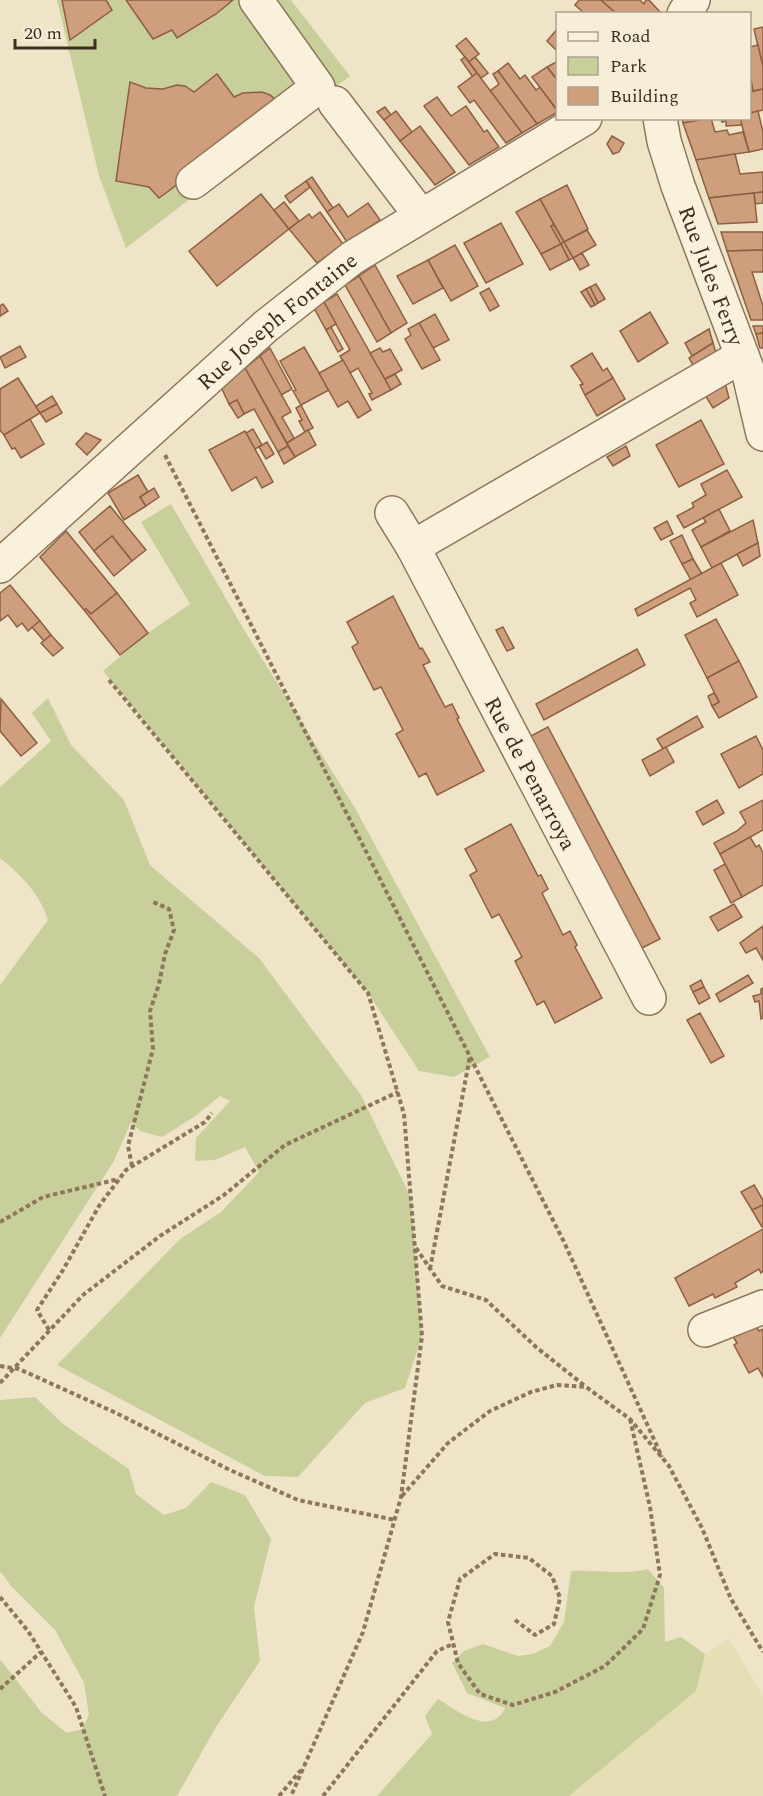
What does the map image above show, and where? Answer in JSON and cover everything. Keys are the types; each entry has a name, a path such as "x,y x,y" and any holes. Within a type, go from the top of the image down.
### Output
{"street":[{"path":"193,182 318,87 256,0"},
{"path":"335,103 421,216"},
{"name":"Rue Joseph Fontaine","path":"3,556 152,430 266,326 344,265 582,120"},
{"name":"Rue Jules Ferry","path":"660,120 664,141 678,186 749,374 763,434"},
{"path":"412,547 742,356"},
{"name":"Rue de Penarroya","path":"392,513 649,998"},
{"path":"705,1330 763,1307"}],"path":[{"path":"152,430 564,1242 662,1457"},
{"path":"109,680 368,993 404,1114 422,1336 401,1497 363,1632 291,1796"},
{"path":"132,1166 128,1146 153,1049 150,1011 159,984 165,954 174,930 169,909 151,901"},
{"path":"430,1269 470,1056"},
{"path":"0,1383 83,1295 160,1236 224,1195 285,1145 398,1092"},
{"path":"49,1330 37,1311 99,1206 119,1179 126,1170 205,1122 213,1113"},
{"path":"0,1222 43,1197 119,1179"},
{"path":"415,1247 442,1286 486,1300 536,1347 630,1419 669,1466 702,1528 731,1599 763,1652"},
{"path":"0,1366 19,1368 230,1470 298,1500 395,1520"},
{"path":"401,1497 448,1443 490,1411 531,1392 557,1385 586,1387"},
{"path":"515,1620 535,1635 554,1624 560,1598 552,1576 529,1558 495,1554 460,1579 448,1622 458,1663 480,1695 513,1705 555,1692 604,1666 643,1629 660,1575 650,1507 630,1419"},
{"path":"0,1597 28,1631 76,1707 105,1796"},
{"path":"323,1796 437,1651 453,1644"},
{"path":"0,1689 41,1652"},
{"path":"279,1796 304,1767"}],"shaded area":[{"path":"729,1639 763,1696 763,1796 569,1796 696,1691 705,1654"}],"green space":[{"path":"57,0 291,0 350,76 126,248 99,176"},
{"path":"171,504 243,628 355,808 490,1057 454,1077 419,1071 368,993 103,671 148,633 190,604 141,522"},
{"path":"48,698 71,745 124,800 150,865 259,958 361,1095 411,1198 422,1336 405,1388 365,1403 298,1477 265,1476 57,1365 180,1239 221,1212 259,1172 245,1147 215,1160 195,1161 196,1138 230,1101 220,1096 194,1117 162,1137 140,1131 131,1122 114,1161 0,1338 0,985 48,920 29,886 0,858 0,787 51,741 32,713"},
{"path":"35,1397 63,1424 129,1469 136,1494 164,1515 186,1508 211,1482 245,1495 271,1539 254,1607 260,1661 216,1727 177,1796 0,1796 0,1659 42,1713 67,1733 82,1729 89,1715 84,1683 55,1630 11,1586 0,1571 0,1400"},
{"path":"648,1569 664,1588 665,1642 681,1637 705,1654 696,1691 569,1796 377,1796 432,1734 425,1716 438,1699 463,1715 482,1721 491,1721 499,1717 505,1708 467,1693 452,1663 464,1651 483,1644 518,1656 533,1654 550,1646 564,1622 571,1571 620,1572"}],"building":[{"path":"62,0 106,0 112,10 70,40"},
{"path":"126,0 233,0 216,14 177,38 172,30 153,39"},
{"path":"579,0 601,0 615,12 583,12 575,5"},
{"path":"601,0 640,0 644,4 646,0 649,0 660,12 615,12"},
{"path":"763,27 763,63 762,64 754,29"},
{"path":"556,30 556,50 547,41"},
{"path":"466,38 479,54 469,62 456,46"},
{"path":"758,45 763,67 763,89 753,91 751,80 751,47"},
{"path":"465,57 477,73 473,77 461,60"},
{"path":"475,57 488,73 481,78 469,62"},
{"path":"556,62 556,78 547,67"},
{"path":"508,63 520,79 525,75 536,90 540,87 556,109 556,113 537,124 498,71"},
{"path":"547,67 556,78 556,108 532,77"},
{"path":"498,71 537,124 522,133 490,91 499,84 493,74"},
{"path":"477,73 522,133 506,143 474,100 470,103 458,87"},
{"path":"217,74 234,97 243,93 262,92 270,95 283,106 159,198 149,187 116,181 130,82 146,88 163,89 177,85 185,86 194,92"},
{"path":"763,89 763,110 751,113 751,92"},
{"path":"437,97 451,116 466,106 484,132 487,130 499,147 469,165 424,106"},
{"path":"385,107 391,115 384,120 377,112"},
{"path":"396,111 412,132 400,141 384,120"},
{"path":"758,111 763,132 763,149 749,152 741,120 751,120 751,113"},
{"path":"682,120 704,120 683,123"},
{"path":"712,120 715,132 727,130 729,135 743,132 749,152 696,160 683,123"},
{"path":"722,120 741,120 742,125 726,126 726,121 722,122"},
{"path":"420,126 455,172 435,185 400,141"},
{"path":"612,136 624,143 619,152 613,154 607,144"},
{"path":"735,154 740,174 763,172 763,192 709,198 696,160"},
{"path":"312,177 333,208 327,212 306,181"},
{"path":"306,181 310,187 290,203 285,196"},
{"path":"567,185 588,229 564,242 540,199"},
{"path":"763,192 763,203 755,204 754,193"},
{"path":"754,193 757,222 718,224 709,198"},
{"path":"261,194 289,229 217,286 189,251"},
{"path":"540,199 561,244 541,254 516,212"},
{"path":"284,202 299,221 289,229 274,210"},
{"path":"368,203 380,220 347,242 327,212 339,204 348,217"},
{"path":"320,212 343,244 317,263 289,229 309,214 312,218"},
{"path":"501,223 523,264 486,283 464,243"},
{"path":"554,225 564,242 561,244 551,226"},
{"path":"587,230 596,245 573,258 564,242"},
{"path":"721,232 763,232 763,250 727,251"},
{"path":"564,242 573,258 569,260 561,244"},
{"path":"561,244 569,260 550,270 541,254"},
{"path":"455,245 478,286 451,301 428,260"},
{"path":"763,250 763,272 752,272 763,306 763,320 751,320 727,251"},
{"path":"582,253 589,265 580,270 573,258"},
{"path":"428,260 443,288 413,304 397,276"},
{"path":"375,265 407,323 391,333 359,276"},
{"path":"359,276 391,333 377,342 345,285"},
{"path":"596,284 605,299 598,303 590,287"},
{"path":"590,287 598,303 595,305 586,289"},
{"path":"489,288 499,306 490,311 480,293"},
{"path":"586,289 595,305 591,307 581,292"},
{"path":"337,294 391,390 372,400 369,394 372,393 358,368 350,373 340,356 350,350 324,302"},
{"path":"324,302 336,324 326,330 314,308"},
{"path":"3,304 8,311 0,316 0,306"},
{"path":"650,312 668,343 638,362 620,331"},
{"path":"435,314 449,340 433,348 419,323"},
{"path":"419,323 440,360 422,369 405,339 411,335 408,329"},
{"path":"753,326 763,326 763,333 756,334"},
{"path":"331,327 343,349 338,352 326,330"},
{"path":"709,329 713,343 692,356 685,343"},
{"path":"763,333 763,348 760,348 756,334"},
{"path":"713,343 717,356 696,370 689,358"},
{"path":"20,346 26,357 5,368 0,357"},
{"path":"304,347 329,390 301,405 293,391 296,390 280,361"},
{"path":"270,348 292,389 281,395 260,356"},
{"path":"380,348 383,352 390,349 402,370 385,379 370,353"},
{"path":"592,353 603,371 607,368 613,378 585,395 580,385 583,384 571,366"},
{"path":"260,356 291,412 282,417 294,438 287,443 245,368"},
{"path":"343,360 371,410 358,418 348,401 338,407 319,373"},
{"path":"245,368 288,446 278,452 254,409 244,414 237,400 229,404 221,387"},
{"path":"395,374 401,384 391,390 385,379"},
{"path":"18,378 40,413 4,435 0,430 0,389"},
{"path":"613,378 625,399 597,416 585,395"},
{"path":"725,383 729,398 713,408 705,395"},
{"path":"52,396 57,404 40,413 36,406"},
{"path":"237,400 244,414 238,418 229,404"},
{"path":"57,404 62,413 46,422 40,413"},
{"path":"301,405 313,428 305,432 296,408"},
{"path":"30,419 44,444 21,458 15,448 12,449 4,435"},
{"path":"701,420 724,464 679,487 656,445"},
{"path":"253,429 262,445 255,449 246,433"},
{"path":"308,430 316,445 295,457 287,443"},
{"path":"245,431 273,482 262,488 256,477 232,491 209,450"},
{"path":"86,433 101,440 87,455 76,444"},
{"path":"267,442 274,454 266,459 259,447"},
{"path":"288,446 295,457 284,464 278,452"},
{"path":"626,446 630,456 613,466 607,457"},
{"path":"727,470 742,497 684,528 677,516 694,507 692,503 706,495 701,484"},
{"path":"138,475 148,492 140,497 146,506 124,520 108,493"},
{"path":"154,488 159,497 146,506 140,497"},
{"path":"110,506 146,550 132,561 112,536 94,551 79,532"},
{"path":"719,509 730,531 701,547 692,530 706,522 703,518"},
{"path":"753,520 758,543 712,568 701,547"},
{"path":"667,521 673,534 661,540 654,528"},
{"path":"66,531 117,593 91,614 86,609 84,610 40,557"},
{"path":"682,535 693,559 682,564 670,541"},
{"path":"112,536 132,561 114,576 94,551"},
{"path":"758,543 760,556 743,566 737,554"},
{"path":"693,559 702,574 691,580 682,564"},
{"path":"721,563 738,595 697,617 690,603 696,600 690,588 638,616 635,609"},
{"path":"10,585 40,621 28,631 22,623 17,627 8,615 0,621 0,593"},
{"path":"117,593 148,633 120,655 84,610 86,609 91,614"},
{"path":"393,596 420,649 422,648 430,662 423,665 445,707 452,704 459,718 457,719 484,771 437,795 426,773 419,777 396,734 403,730 381,687 374,690 352,647 358,643 347,622"},
{"path":"716,619 739,661 707,678 685,635"},
{"path":"40,621 51,635 44,641 32,627"},
{"path":"503,627 514,648 507,651 496,630"},
{"path":"51,635 63,648 53,656 41,643"},
{"path":"637,649 645,665 544,720 536,704"},
{"path":"739,661 757,697 719,718 712,706 719,702 707,678"},
{"path":"714,693 719,702 712,706 708,696"},
{"path":"1,699 37,743 21,756 0,731"},
{"path":"697,716 703,727 663,749 657,739"},
{"path":"548,727 660,939 640,949 527,738"},
{"path":"756,736 763,750 763,774 739,788 721,754"},
{"path":"666,747 674,762 650,776 642,760"},
{"path":"717,800 724,813 703,825 696,812"},
{"path":"763,800 763,830 720,854 714,843 737,831 746,823 740,812"},
{"path":"511,824 538,876 541,875 548,889 542,893 563,935 570,931 577,945 575,947 602,998 555,1023 544,1001 537,1005 515,961 522,957 499,914 492,918 470,875 477,871 465,849"},
{"path":"750,837 756,847 759,845 763,853 763,885 742,897 720,854"},
{"path":"725,864 742,897 731,903 714,870"},
{"path":"734,904 742,917 718,931 710,917"},
{"path":"763,926 763,960 756,948 746,953 740,943"},
{"path":"748,975 753,983 720,1002 716,994"},
{"path":"701,980 704,987 693,992 690,986"},
{"path":"704,987 710,998 699,1004 693,992"},
{"path":"763,988 763,1018 761,1019 759,1001 755,1002 753,996 761,994"},
{"path":"700,1013 724,1056 711,1063 687,1020"},
{"path":"754,1185 763,1200 763,1205 752,1210 741,1192"},
{"path":"763,1205 763,1226 762,1227 752,1210"},
{"path":"763,1229 763,1271 761,1273 759,1269 735,1283 737,1287 715,1298 713,1294 689,1306 675,1278"},
{"path":"753,1321 759,1331 763,1329 763,1377 758,1368 749,1373 734,1345 737,1343 731,1333"}]}
